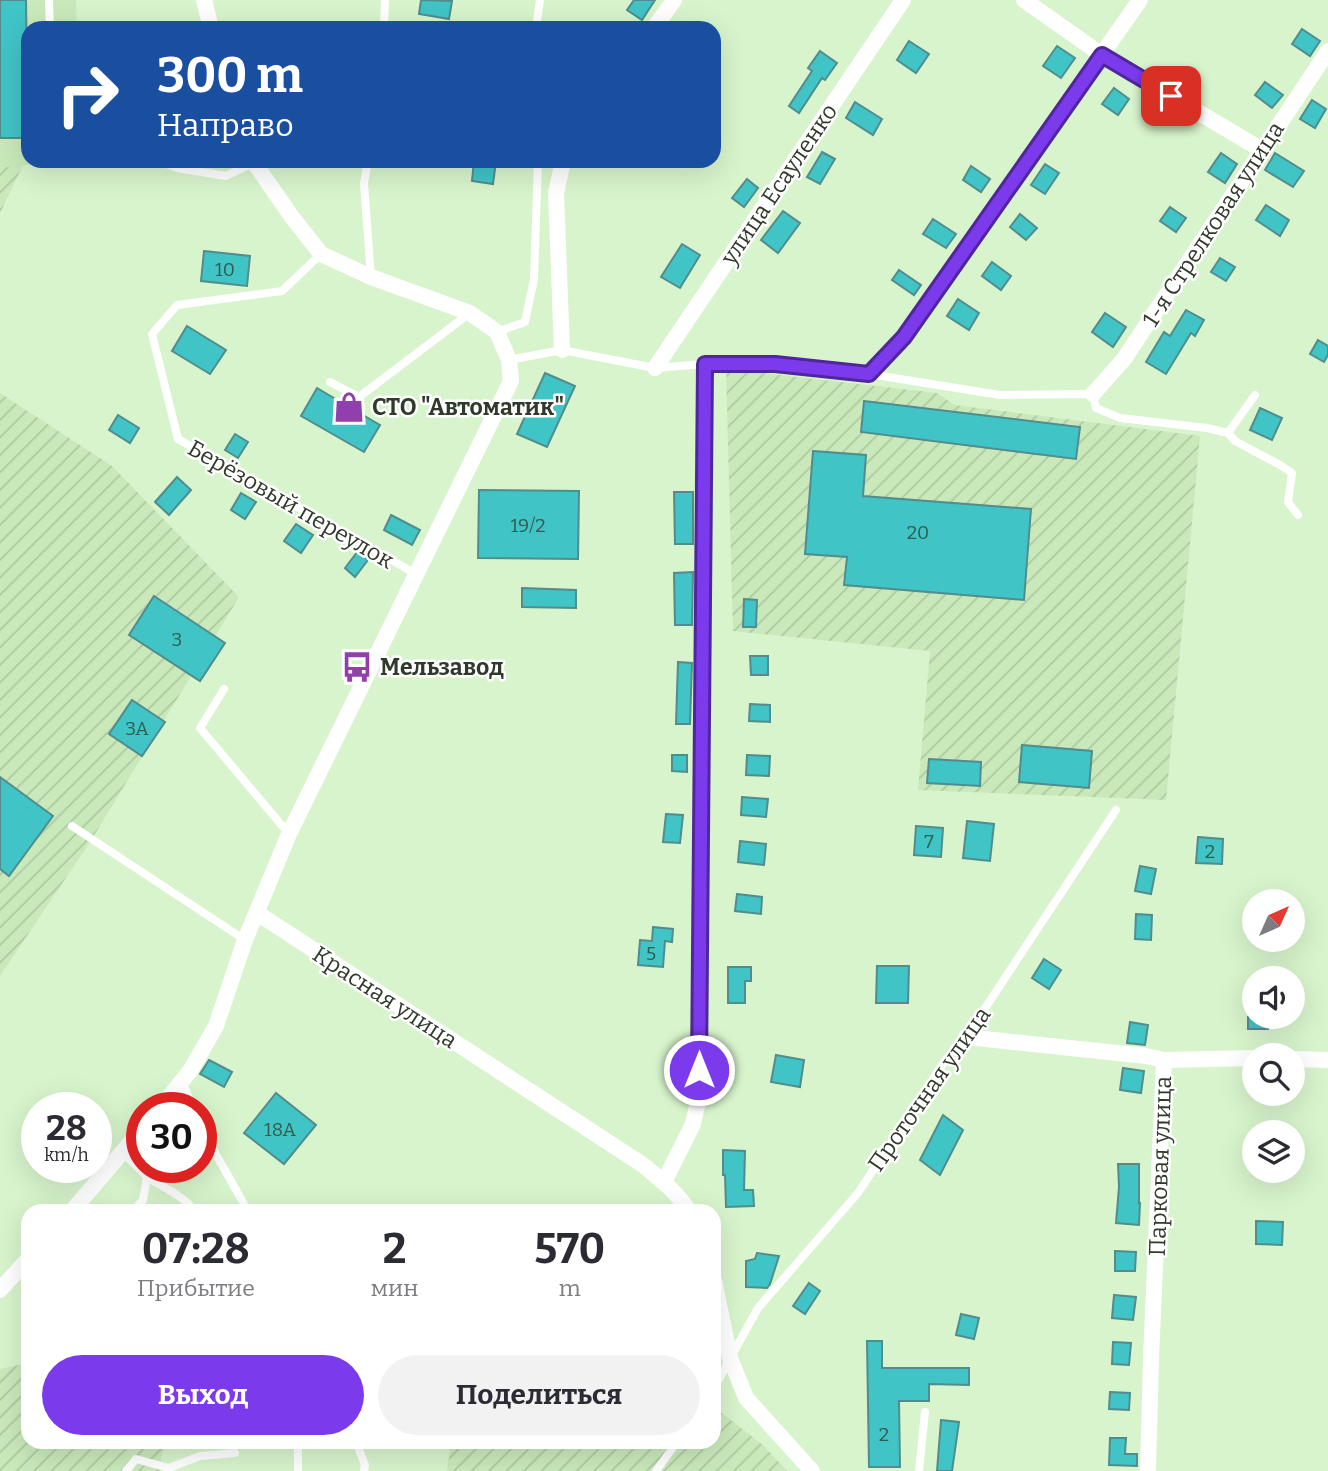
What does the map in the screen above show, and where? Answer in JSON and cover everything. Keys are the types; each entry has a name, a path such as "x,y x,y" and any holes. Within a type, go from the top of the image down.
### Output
{"street":[{"path":"204,0 209,21"},
{"path":"659,21 674,0"},
{"name":"улица Есауленко","path":"655,368 903,0"},
{"path":"1024,0 1102,55 1262,150"},
{"path":"869,374 904,337 1140,0"},
{"name":"1-я Стрелковая улица","path":"1093,394 1124,359 1328,51"},
{"path":"173,1092 190,1071 215,1026 245,940 289,834 511,381 509,360 497,332 470,313 371,277 321,254 257,168"},
{"path":"562,168 556,193 562,350"},
{"path":"664,1182 693,1124 699,1097 705,364"},
{"name":"Красная улица","path":"257,913 643,1165 684,1204"},
{"name":"Парковая улица","path":"966,1037 1164,1060 1151,1358 1149,1471"},
{"path":"1164,1060 1242,1058"},
{"path":"1305,1059 1328,1060"},
{"path":"78,1204 126,1147"},
{"path":"0,1290 21,1267"},
{"path":"721,1314 730,1358 746,1398 812,1471"}],"lane":[{"path":"49,0 50,21"},
{"path":"384,21 385,0"},
{"path":"537,21 540,0"},
{"path":"177,168 226,177 242,168"},
{"path":"367,168 364,183 371,277"},
{"path":"497,332 525,322 534,279 538,168"},
{"name":"Берёзовый переулок","path":"321,254 282,291 177,305 152,334 177,439 416,575"},
{"path":"330,382 359,397 470,313"},
{"path":"509,360 562,350 655,368 705,364 775,364 869,374 1000,395 1093,394 1096,408 1120,418 1228,433 1235,441 1292,473 1288,502 1297,515"},
{"path":"1228,433 1255,395"},
{"path":"224,689 200,729 289,834"},
{"name":"Проточная улица","path":"721,1375 758,1308 858,1193 944,1062 966,1037 1116,810"},
{"path":"72,826 245,940"},
{"path":"182,1081 186,1092"},
{"path":"122,1152 126,1156"},
{"path":"217,1156 244,1204"},
{"path":"139,1204 143,1200 146,1183"},
{"path":"157,1183 189,1204"},
{"path":"919,1471 925,1412"},
{"path":"298,1449 298,1471"},
{"path":"359,1449 365,1465 364,1471"},
{"path":"656,1471 672,1449"},
{"path":"126,1471 136,1459 169,1468 200,1456 236,1453"}],"shaded area":[{"path":"0,0 76,0 77,21 21,21 21,166 0,168"},
{"path":"21,165 22,168 0,213 0,168"},
{"path":"726,369 937,393 955,405 1200,436 1166,800 918,790 930,651 733,631"},
{"path":"0,393 112,466 239,597 92,839 0,976"},
{"path":"21,1364 21,1449 164,1449 161,1471 0,1471 0,1369"},
{"path":"721,1412 764,1446 787,1471 447,1471 450,1449 721,1449"}],"building":[{"path":"0,0 26,0 26,21 21,21 21,138 0,138"},
{"path":"421,0 452,1 449,19 419,14"},
{"path":"634,0 655,0 642,20 627,10"},
{"path":"1302,29 1320,41 1310,56 1292,44"},
{"path":"909,41 929,54 916,73 897,60"},
{"path":"1057,46 1075,58 1061,78 1043,66"},
{"path":"820,51 837,63 825,80 822,78 799,113 789,106 812,71 808,68"},
{"path":"1265,82 1283,95 1272,108 1255,95"},
{"path":"1114,88 1129,99 1118,115 1102,104"},
{"path":"1312,100 1326,109 1315,128 1300,119"},
{"path":"855,102 882,119 873,135 846,118"},
{"path":"822,152 835,159 820,184 807,177"},
{"path":"1221,153 1237,164 1225,183 1208,172"},
{"path":"1275,153 1304,171 1293,187 1265,170"},
{"path":"1045,164 1059,173 1045,194 1031,185"},
{"path":"971,166 990,179 981,192 963,180"},
{"path":"473,168 495,168 493,184 472,181"},
{"path":"747,179 758,188 744,207 732,198"},
{"path":"1266,205 1289,220 1280,236 1256,220"},
{"path":"1170,207 1186,218 1176,232 1160,221"},
{"path":"783,211 800,223 778,253 761,240"},
{"path":"1020,214 1037,228 1026,240 1010,227"},
{"path":"933,219 956,234 946,248 923,234"},
{"path":"682,244 700,255 680,288 661,277"},
{"path":"204,251 250,256 247,286 201,281"},
{"path":"1220,258 1235,267 1226,281 1211,272"},
{"path":"992,262 1011,276 1001,290 982,276"},
{"path":"899,270 921,285 914,295 892,280"},
{"path":"958,299 979,313 969,330 947,316"},
{"path":"1186,310 1204,320 1195,336 1191,333 1166,374 1146,362 1164,332 1170,336"},
{"path":"1105,313 1126,327 1113,347 1092,332"},
{"path":"187,326 226,350 210,374 172,351"},
{"path":"1318,340 1328,346 1328,355 1324,362 1310,354"},
{"path":"545,373 575,386 547,447 517,434"},
{"path":"317,388 380,425 364,452 301,416"},
{"path":"864,401 1080,427 1076,459 861,432"},
{"path":"1260,408 1282,418 1272,440 1250,430"},
{"path":"118,415 139,428 130,443 109,430"},
{"path":"235,434 248,442 238,458 225,450"},
{"path":"813,451 866,455 863,496 1031,509 1024,600 844,585 847,557 805,554"},
{"path":"177,477 191,490 169,515 155,502"},
{"path":"479,490 579,491 578,559 478,558"},
{"path":"674,492 693,492 693,544 675,544"},
{"path":"241,493 256,502 245,519 231,510"},
{"path":"391,515 420,530 412,545 384,530"},
{"path":"296,524 313,535 301,553 284,541"},
{"path":"358,551 368,560 355,577 345,568"},
{"path":"693,572 692,625 675,625 674,573"},
{"path":"522,588 576,590 576,608 522,607"},
{"path":"154,596 225,643 200,681 129,635"},
{"path":"744,599 757,600 756,627 743,627"},
{"path":"750,656 768,656 768,675 751,675"},
{"path":"678,662 692,663 690,724 676,724"},
{"path":"132,700 165,722 142,756 109,734"},
{"path":"750,704 770,705 770,722 749,721"},
{"path":"1022,745 1092,751 1089,788 1019,782"},
{"path":"672,755 687,755 687,772 672,771"},
{"path":"747,755 770,756 769,776 746,775"},
{"path":"929,759 981,762 980,786 927,783"},
{"path":"0,777 53,816 9,876 0,869"},
{"path":"742,797 768,799 766,817 741,815"},
{"path":"666,814 683,815 680,843 663,842"},
{"path":"967,821 994,824 990,861 963,858"},
{"path":"916,826 943,828 941,857 914,855"},
{"path":"1198,837 1223,839 1222,864 1196,863"},
{"path":"740,841 766,844 764,865 738,862"},
{"path":"1140,866 1156,869 1151,894 1135,891"},
{"path":"737,894 762,897 761,914 735,911"},
{"path":"1136,914 1152,915 1151,940 1135,939"},
{"path":"653,927 673,929 672,942 665,941 663,967 638,965 640,940 652,941"},
{"path":"1044,959 1061,970 1049,989 1032,978"},
{"path":"877,966 909,966 908,1003 876,1003"},
{"path":"728,967 751,967 751,981 745,981 745,1003 728,1003"},
{"path":"1130,1022 1148,1025 1145,1045 1127,1043"},
{"path":"776,1055 804,1060 800,1087 771,1082"},
{"path":"209,1060 232,1072 224,1087 200,1074"},
{"path":"1123,1068 1144,1071 1141,1093 1120,1090"},
{"path":"276,1093 316,1125 284,1164 244,1133"},
{"path":"943,1115 963,1130 940,1175 920,1160"},
{"path":"723,1150 745,1151 744,1190 753,1190 754,1206 726,1207"},
{"path":"1118,1164 1139,1164 1139,1225 1116,1223"},
{"path":"1256,1221 1283,1222 1282,1245 1256,1244"},
{"path":"1115,1251 1136,1252 1135,1271 1115,1271"},
{"path":"757,1253 779,1256 767,1288 746,1287 746,1261 755,1259"},
{"path":"809,1283 820,1291 805,1314 793,1306"},
{"path":"1114,1295 1136,1297 1133,1320 1112,1318"},
{"path":"961,1314 979,1318 974,1339 956,1335"},
{"path":"867,1341 882,1341 882,1368 969,1368 969,1385 929,1384 929,1401 899,1401 900,1467 869,1467"},
{"path":"1113,1342 1131,1343 1129,1365 1112,1364"},
{"path":"1110,1392 1130,1393 1129,1410 1109,1409"},
{"path":"941,1420 959,1422 952,1471 937,1471"},
{"path":"1110,1438 1126,1438 1125,1454 1137,1454 1137,1466 1109,1465"}],"place":[{"name":"СТО \"Автоматик\"","path":"349,407"},
{"name":"Мельзавод","path":"357,667"}],"route":[{"path":"699,1070 705,364 775,364 869,374 904,337 1102,55 1171,96"}]}
